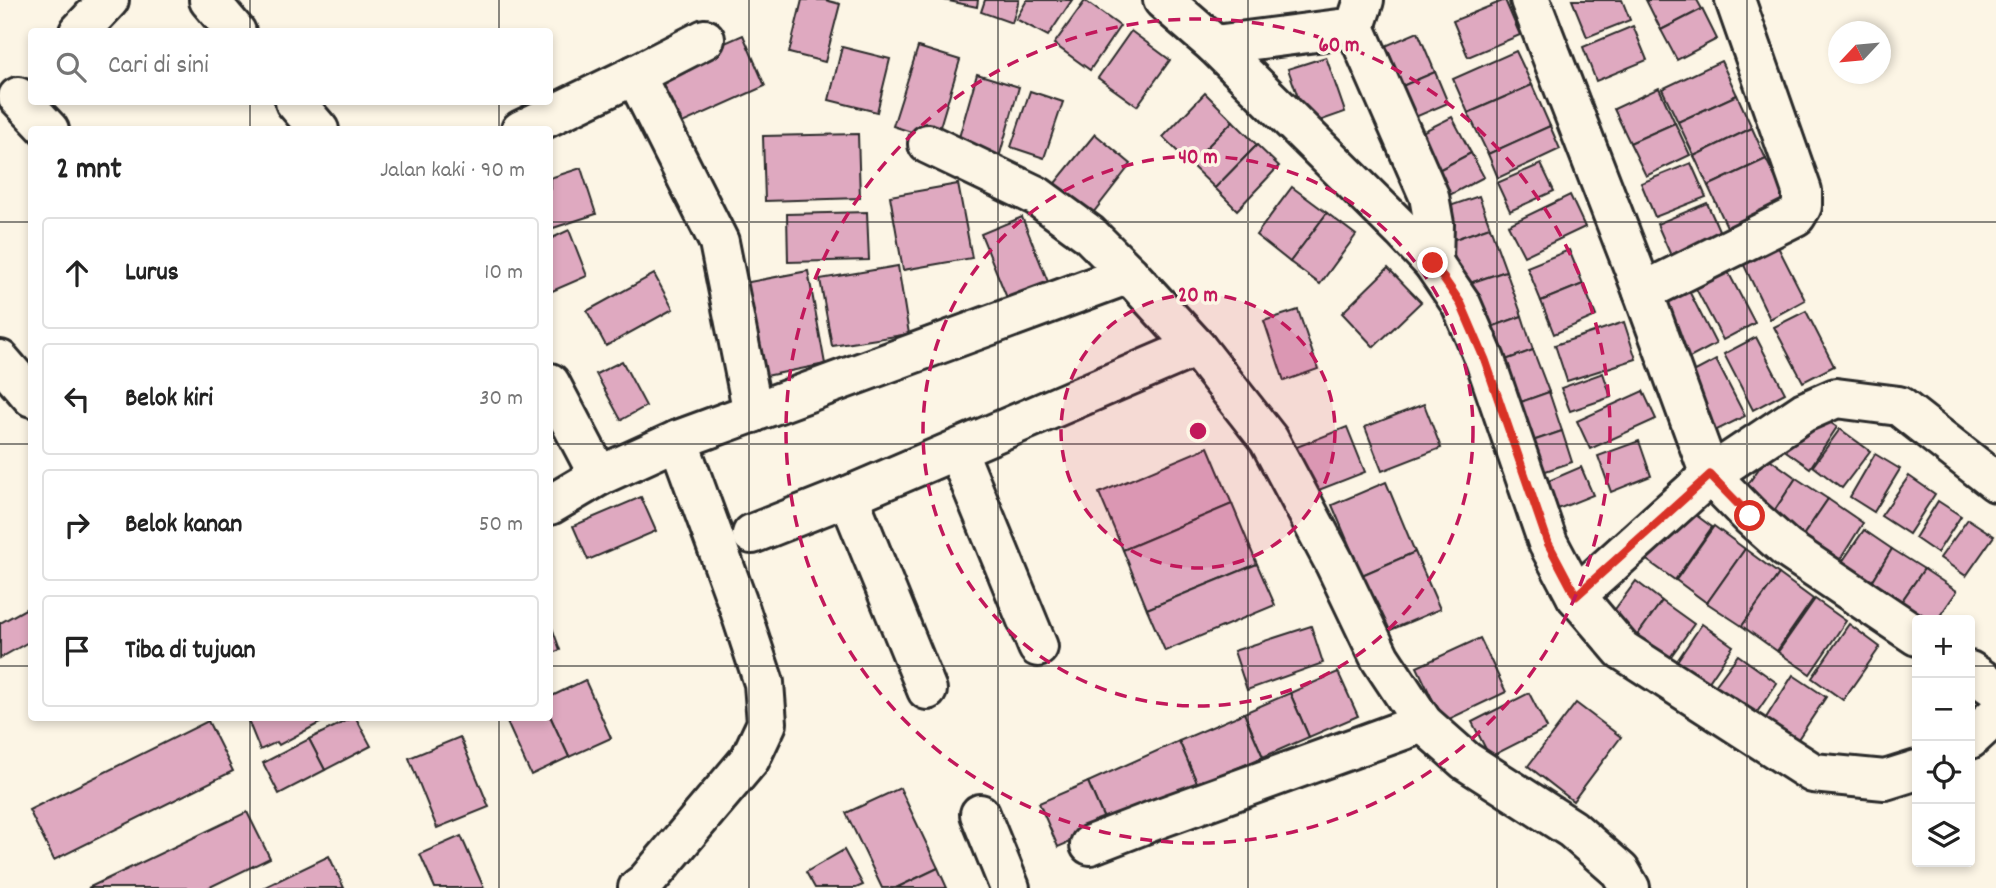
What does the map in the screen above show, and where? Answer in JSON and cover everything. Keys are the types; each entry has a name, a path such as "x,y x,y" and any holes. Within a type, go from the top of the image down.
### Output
{"street":[{"path":"83,28 109,0"},
{"path":"209,0 233,28"},
{"path":"1163,0 1215,45 1433,263 1461,304 1485,360 1548,543 1576,596 1622,650 1813,773 1885,780 1912,772"},
{"path":"1530,0 1643,292 1710,475 1786,548 1912,633"},
{"path":"1643,292 1796,216 1802,206 1802,191 1735,0"},
{"path":"1215,45 1359,14 1429,196 1434,223 1433,263"},
{"path":"529,126 705,39"},
{"path":"635,75 719,242 753,413"},
{"path":"17,97 45,126"},
{"path":"298,105 316,126"},
{"path":"929,144 1037,197 1089,234 1129,274 1196,347 1269,439 1335,564 1380,658 1423,723 1466,761 1572,829 1620,871 1630,888"},
{"path":"553,503 599,476 678,440 1129,274"},
{"path":"752,534 848,496 1196,347"},
{"path":"0,360 28,392"},
{"path":"553,389 599,476"},
{"path":"1576,596 1710,475 1804,412 1836,398 1899,406 1996,482"},
{"path":"638,888 646,882 750,759 767,723 764,683 678,440"},
{"path":"957,450 1038,647"},
{"path":"848,496 927,690"},
{"path":"1975,674 1996,689"},
{"path":"1975,734 1996,715"},
{"path":"1090,845 1423,723"},
{"path":"981,814 1010,888"}],"building":[{"path":"802,0 825,0 840,4 825,62 789,53"},
{"path":"944,0 978,0 977,7"},
{"path":"985,0 1019,0 1012,23 981,12"},
{"path":"1027,0 1072,0 1048,36 1016,19"},
{"path":"1505,0 1520,35 1468,57 1453,21"},
{"path":"1572,0 1622,0 1630,20 1587,37"},
{"path":"1646,0 1697,0 1702,9 1661,30"},
{"path":"1085,1 1120,26 1090,70 1054,44"},
{"path":"1702,9 1717,39 1677,60 1661,30"},
{"path":"1633,26 1647,60 1596,81 1583,47"},
{"path":"1131,31 1170,60 1137,106 1098,78"},
{"path":"1418,32 1435,72 1400,87 1383,47"},
{"path":"743,35 765,86 678,125 656,73"},
{"path":"842,47 890,59 877,112 829,100"},
{"path":"918,47 960,60 936,140 893,126"},
{"path":"1516,51 1532,85 1468,113 1453,79"},
{"path":"1326,57 1345,112 1308,125 1288,69"},
{"path":"1721,61 1737,95 1678,122 1662,89"},
{"path":"1435,72 1448,103 1413,118 1400,87"},
{"path":"977,74 1019,87 998,161 956,148"},
{"path":"1532,85 1550,126 1488,154 1468,113"},
{"path":"1659,88 1675,123 1630,143 1614,109"},
{"path":"1030,91 1063,102 1044,158 1011,147"},
{"path":"1205,93 1233,121 1190,164 1163,137"},
{"path":"1737,95 1752,128 1694,156 1678,122"},
{"path":"1452,117 1471,153 1431,174 1412,137"},
{"path":"1233,121 1257,145 1215,188 1190,164"},
{"path":"1675,123 1690,155 1646,176 1630,143"},
{"path":"1550,126 1560,149 1498,178 1488,154"},
{"path":"1752,128 1766,159 1708,186 1694,156"},
{"path":"858,134 860,198 765,201 763,136"},
{"path":"1095,134 1131,164 1089,218 1051,188"},
{"path":"1257,145 1279,166 1237,210 1215,188"},
{"path":"1471,153 1484,177 1444,198 1431,174"},
{"path":"1766,159 1787,201 1728,229 1708,186"},
{"path":"1691,163 1706,197 1655,217 1641,183"},
{"path":"1541,164 1554,191 1510,211 1497,183"},
{"path":"581,168 596,214 553,228 553,177"},
{"path":"958,184 972,258 903,270 890,196"},
{"path":"1292,187 1327,213 1290,262 1256,235"},
{"path":"1570,195 1585,227 1524,256 1508,225"},
{"path":"1479,196 1490,227 1449,241 1438,210"},
{"path":"1707,203 1722,237 1672,258 1657,224"},
{"path":"867,212 869,260 788,262 787,214"},
{"path":"1327,213 1356,235 1320,284 1290,262"},
{"path":"1022,217 1048,282 1007,298 981,234"},
{"path":"1490,227 1506,271 1464,285 1449,241"},
{"path":"569,230 587,276 553,291 553,238"},
{"path":"1775,241 1805,300 1770,319 1741,259"},
{"path":"1569,250 1583,284 1541,301 1527,267"},
{"path":"898,266 909,334 832,346 820,279"},
{"path":"1725,266 1755,323 1723,340 1693,283"},
{"path":"1388,268 1421,302 1374,347 1342,313"},
{"path":"808,271 825,364 761,377 744,283"},
{"path":"1506,271 1522,316 1480,331 1464,285"},
{"path":"654,274 673,309 606,346 587,311"},
{"path":"1583,284 1596,316 1554,334 1541,301"},
{"path":"1688,289 1716,344 1684,361 1655,305"},
{"path":"1298,310 1318,369 1284,381 1264,321"},
{"path":"1806,311 1834,366 1803,382 1774,327"},
{"path":"1522,316 1533,350 1492,365 1480,331"},
{"path":"1624,322 1636,359 1567,381 1555,345"},
{"path":"1756,337 1785,393 1753,410 1724,354"},
{"path":"1533,350 1549,392 1507,407 1492,365"},
{"path":"1716,360 1745,416 1713,432 1684,377"},
{"path":"622,361 646,406 621,420 596,374"},
{"path":"1603,373 1611,397 1570,411 1561,388"},
{"path":"1643,391 1656,419 1590,449 1577,421"},
{"path":"1549,392 1562,431 1521,445 1507,407"},
{"path":"1424,404 1441,448 1382,471 1365,427"},
{"path":"1811,410 1837,427 1810,468 1783,449"},
{"path":"1347,427 1365,472 1306,495 1289,450"},
{"path":"1840,429 1870,451 1842,488 1813,466"},
{"path":"1562,431 1572,462 1531,476 1521,445"},
{"path":"1639,441 1651,476 1611,492 1598,456"},
{"path":"1208,447 1232,504 1123,550 1099,493"},
{"path":"1875,454 1900,469 1874,512 1850,497"},
{"path":"1767,457 1796,478 1769,519 1739,497"},
{"path":"1581,467 1593,495 1558,509 1546,482"},
{"path":"1909,476 1935,494 1909,534 1881,516"},
{"path":"1796,478 1828,499 1800,540 1769,519"},
{"path":"1386,482 1415,552 1362,575 1332,505"},
{"path":"641,497 656,531 588,560 573,526"},
{"path":"1828,499 1863,523 1836,566 1800,540"},
{"path":"1938,501 1961,516 1937,553 1915,538"},
{"path":"1232,504 1257,564 1147,609 1123,550"},
{"path":"1681,504 1712,527 1675,580 1644,558"},
{"path":"1968,519 1994,536 1966,576 1940,558"},
{"path":"1714,526 1745,549 1707,603 1676,580"},
{"path":"1864,530 1892,549 1870,585 1840,565"},
{"path":"1745,549 1779,574 1742,626 1707,603"},
{"path":"1892,549 1924,569 1899,605 1870,585"},
{"path":"1415,552 1440,609 1386,632 1362,575"},
{"path":"1257,564 1275,605 1165,651 1147,609"},
{"path":"1924,569 1957,591 1940,615 1914,615 1899,605"},
{"path":"1779,574 1813,599 1777,651 1742,626"},
{"path":"1636,581 1662,601 1634,640 1607,620"},
{"path":"1815,599 1846,621 1810,674 1778,652"},
{"path":"1662,601 1694,624 1666,663 1634,640"},
{"path":"28,608 28,642 0,658 0,623"},
{"path":"1702,624 1733,646 1704,689 1673,667"},
{"path":"1849,624 1880,647 1843,700 1812,678"},
{"path":"1311,626 1323,663 1247,690 1234,651"},
{"path":"553,630 560,650 553,653"},
{"path":"1480,638 1506,692 1443,722 1417,667"},
{"path":"1738,655 1777,683 1755,715 1715,686"},
{"path":"1338,672 1358,716 1309,737 1290,693"},
{"path":"1793,675 1826,697 1796,742 1764,721"},
{"path":"585,680 611,738 569,757 552,721 553,696"},
{"path":"1290,693 1309,737 1263,757 1244,713"},
{"path":"1529,693 1547,728 1490,757 1472,722"},
{"path":"1576,703 1621,737 1573,801 1528,766"},
{"path":"1244,713 1263,757 1198,785 1179,741"},
{"path":"208,721 233,771 54,860 29,810"},
{"path":"248,721 323,721 279,745 277,742 260,750"},
{"path":"346,721 358,721 371,746 325,770 309,739"},
{"path":"506,721 552,721 569,757 531,775"},
{"path":"460,737 489,807 437,828 409,758"},
{"path":"309,739 325,770 279,794 263,763"},
{"path":"1179,741 1198,785 1107,826 1088,782"},
{"path":"1088,782 1107,826 1058,847 1039,803"},
{"path":"900,788 938,868 896,888 882,888 846,813"},
{"path":"247,812 270,858 208,888 88,888"},
{"path":"461,836 484,888 435,888 420,854"},
{"path":"844,850 863,885 856,888 815,888 806,872"},
{"path":"329,856 344,888 263,888"},
{"path":"938,868 947,888 896,888"}],"route":[{"path":"1433,263 1461,304 1485,360 1548,543 1576,596 1710,475 1750,516"}]}
